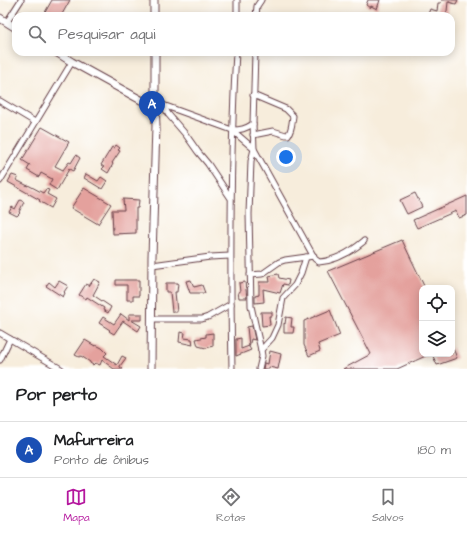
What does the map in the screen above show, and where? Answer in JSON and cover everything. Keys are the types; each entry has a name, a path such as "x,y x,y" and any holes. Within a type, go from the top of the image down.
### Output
{"main road":[{"path":"154,0 154,12"},
{"path":"0,18 12,25"},
{"path":"62,56 150,105 155,106"},
{"path":"151,369 156,126 155,56"}],"street":[{"path":"13,12 21,0"},
{"path":"237,0 237,12"},
{"path":"256,3 261,0"},
{"path":"7,22 12,14"},
{"path":"232,369 230,256 232,130 236,56"},
{"path":"255,56 253,95 254,149 252,161 250,214 250,275 252,306 262,356 259,369"},
{"path":"0,180 72,62"},
{"path":"253,95 286,109 293,116 290,133 288,135 273,131 253,135"},
{"path":"0,101 35,122"},
{"path":"155,106 164,106 232,130 242,130 253,124"},
{"path":"164,106 168,114 208,164 231,198"},
{"path":"232,130 254,149 314,256 319,262 333,259 358,246 364,240"},
{"path":"152,265 230,256"},
{"path":"250,275 262,274 279,262 285,260 314,256"},
{"path":"261,350 272,338 278,325 280,309 284,298 295,285 306,257"},
{"path":"152,319 202,319 230,304"},
{"path":"0,333 61,369"},
{"path":"0,360 10,339"}],"building":[{"path":"52,0 70,0 63,12 45,12"},
{"path":"368,0 380,0 377,9 371,6 370,8 366,5"},
{"path":"442,0 458,0 456,4 448,2 447,12 429,12 430,9 437,11 438,3 441,3"},
{"path":"42,127 69,142 55,166 63,170 69,162 71,163 76,155 80,158 73,171 69,169 57,190 49,185 52,179 41,173 39,177 27,170 30,165 22,160"},
{"path":"116,145 120,148 118,150 120,151 112,163 113,164 108,173 102,169 104,167 101,165 112,147 114,148"},
{"path":"86,174 98,181 101,177 107,181 102,189 84,178"},
{"path":"12,175 18,177 16,180 43,193 46,189 49,190 47,194 56,199 51,208 8,182"},
{"path":"84,188 111,204 98,224 71,208"},
{"path":"415,193 422,207 407,214 400,200"},
{"path":"467,196 467,215 459,218 456,211 417,228 413,220"},
{"path":"123,199 139,200 138,208 136,208 136,233 113,234 112,210 124,210"},
{"path":"20,200 24,202 19,212 20,213 17,216 9,212 12,207 15,209"},
{"path":"402,240 424,285 419,285 419,357 423,357 397,369 343,369 371,354 328,271"},
{"path":"278,274 279,278 289,280 288,285 283,284 280,293 263,289 264,302 255,303 255,296 259,295 259,282 270,282 269,276"},
{"path":"94,279 100,282 93,295 111,307 108,313 103,310 104,308 87,297 86,299 79,295 86,284 89,286"},
{"path":"116,280 139,280 139,296 133,296 133,300 127,300 127,285 116,285"},
{"path":"191,280 194,287 202,285 205,293 190,293 186,281"},
{"path":"59,281 68,286 63,297 46,286 49,282 55,287"},
{"path":"245,282 247,298 239,298 239,283"},
{"path":"166,283 178,283 177,292 175,292 177,312 172,312 170,292 166,292"},
{"path":"330,310 340,335 318,344 320,351 309,356 304,345 304,321"},
{"path":"261,312 272,312 272,316 269,316 270,325 262,326"},
{"path":"121,314 129,320 129,314 142,314 142,320 131,320 141,326 138,331 123,321 114,334 99,323 103,317 114,324"},
{"path":"286,317 292,318 291,327 294,327 293,333 284,333 284,323 285,324"},
{"path":"252,326 255,340 251,339 249,347 251,350 236,356 236,339 241,338 241,349 249,346 247,327"},
{"path":"180,332 185,333 184,338 192,339 193,345 179,342"},
{"path":"213,333 213,346 206,348 198,346 196,339 206,337 206,334"},
{"path":"85,340 102,348 107,353 104,356 117,365 122,356 126,358 120,366 123,369 114,369 102,360 100,365 95,363 93,365 81,356 79,357 75,355"},
{"path":"270,351 281,354 278,369 269,367 269,369 263,369 264,363 268,364"},
{"path":"455,353 457,358 437,365 433,357 455,357"}],"place":[{"name":"Mafurreira","path":"152,124"}]}
